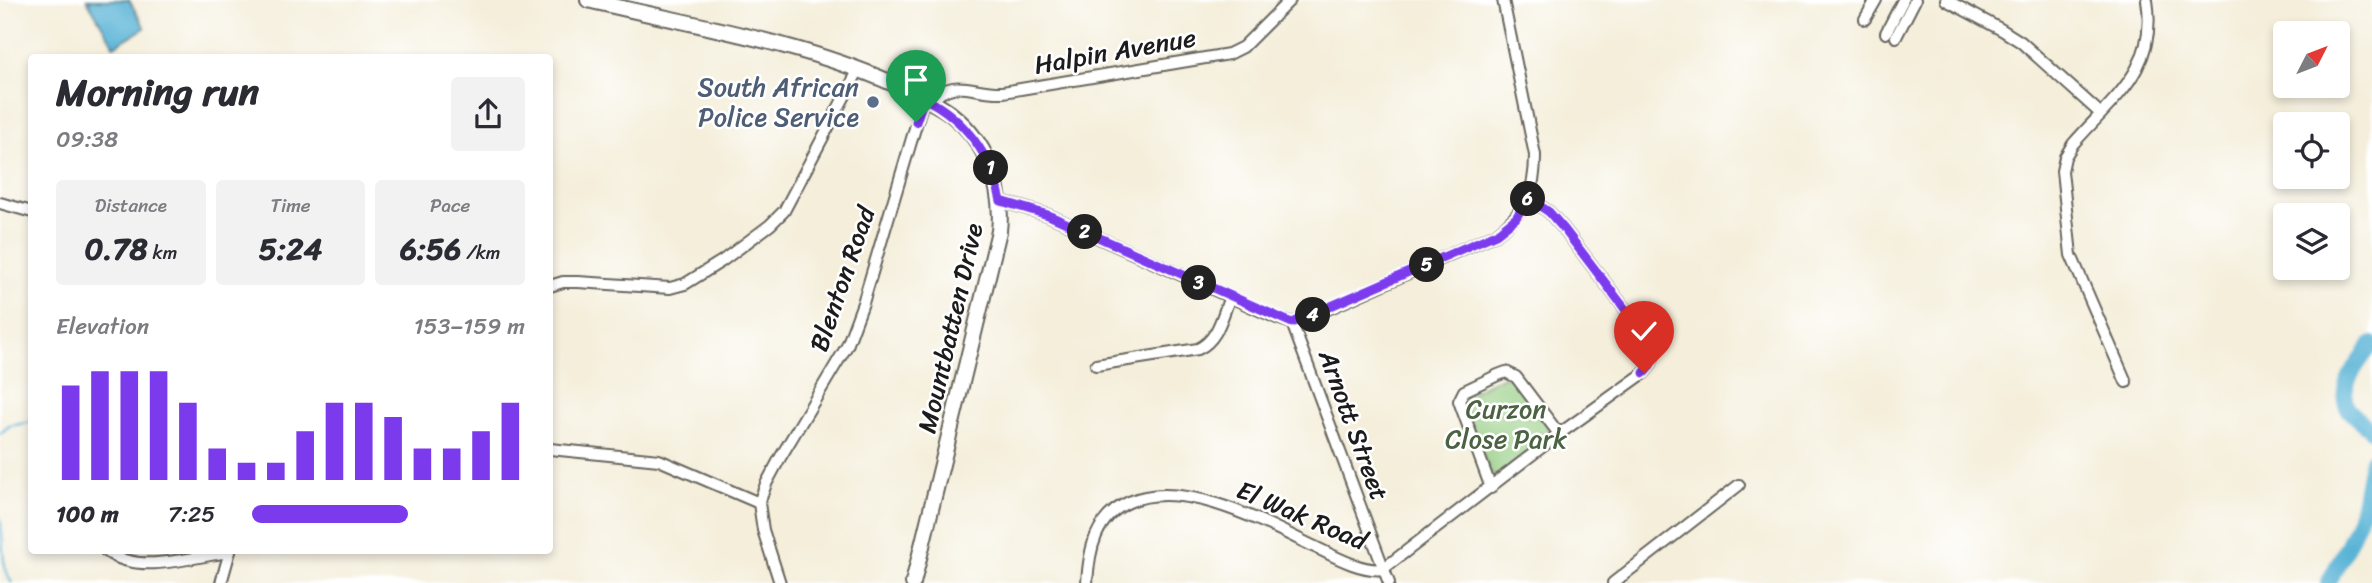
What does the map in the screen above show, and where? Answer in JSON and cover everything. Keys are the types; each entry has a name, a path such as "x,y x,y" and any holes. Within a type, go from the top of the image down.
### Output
{"main road":[{"name":"Mountbatten Drive","path":"588,0 746,37 828,58 859,69 928,100 950,113 975,140 990,165 1001,201 997,243 913,583"}],"street":[{"name":"Halpin Avenue","path":"928,100 948,87 1003,92 1222,56 1243,47 1290,0"},
{"path":"1001,201 1048,215 1292,323 1496,234 1516,218 1528,198 1535,155 1503,0"},
{"path":"1865,19 1875,0"},
{"path":"1903,0 1891,35 1915,0"},
{"path":"1946,0 2003,30 2021,43 2100,113"},
{"path":"2126,382 2071,255 2062,171 2065,157 2073,144 2134,76 2142,61 2149,39 2147,0"},
{"path":"553,285 578,282 670,288 692,281 722,261 784,212 859,69"},
{"name":"Blenton Road","path":"759,503 780,458 846,346 863,303 928,100"},
{"name":"El Wak Road","path":"1087,583 1088,559 1095,533 1109,515 1120,506 1141,497 1169,495 1211,502 1338,558 1376,570 1383,569 1644,373 1653,360 1653,352 1645,335 1564,229 1549,212 1528,198"},
{"path":"0,204 28,211"},
{"path":"1096,365 1198,349 1208,344 1230,297"},
{"name":"Arnott Street","path":"1292,323 1389,583"},
{"path":"1491,488 1459,401 1464,391 1506,372 1511,374 1559,435"},
{"path":"553,449 659,460 759,503 763,530 780,583"},
{"path":"1613,583 1624,579 1739,485"},
{"path":"113,554 131,562 151,564 217,554"},
{"path":"221,583 229,554"}],"green space":[{"name":"Curzon Close Park","path":"1503,376 1513,378 1548,425 1549,436 1496,477 1490,472 1462,402 1466,395"}],"water":[{"path":"87,0 129,0 145,28 114,46"}],"waterway":[{"path":"2372,344 2357,365 2345,391 2349,410 2372,431"},
{"path":"0,434 9,426 28,423"},
{"path":"2328,583 2360,516 2372,460"},
{"path":"0,518 4,561 12,583"}],"place":[{"name":"South African Police Service","path":"873,102"}],"route":[{"path":"916,122 924,98 950,113 975,140 990,165 1001,201 1048,215 1292,323 1496,234 1516,218 1528,198 1549,212 1564,229 1645,335 1654,355 1650,368 1644,373"}]}
